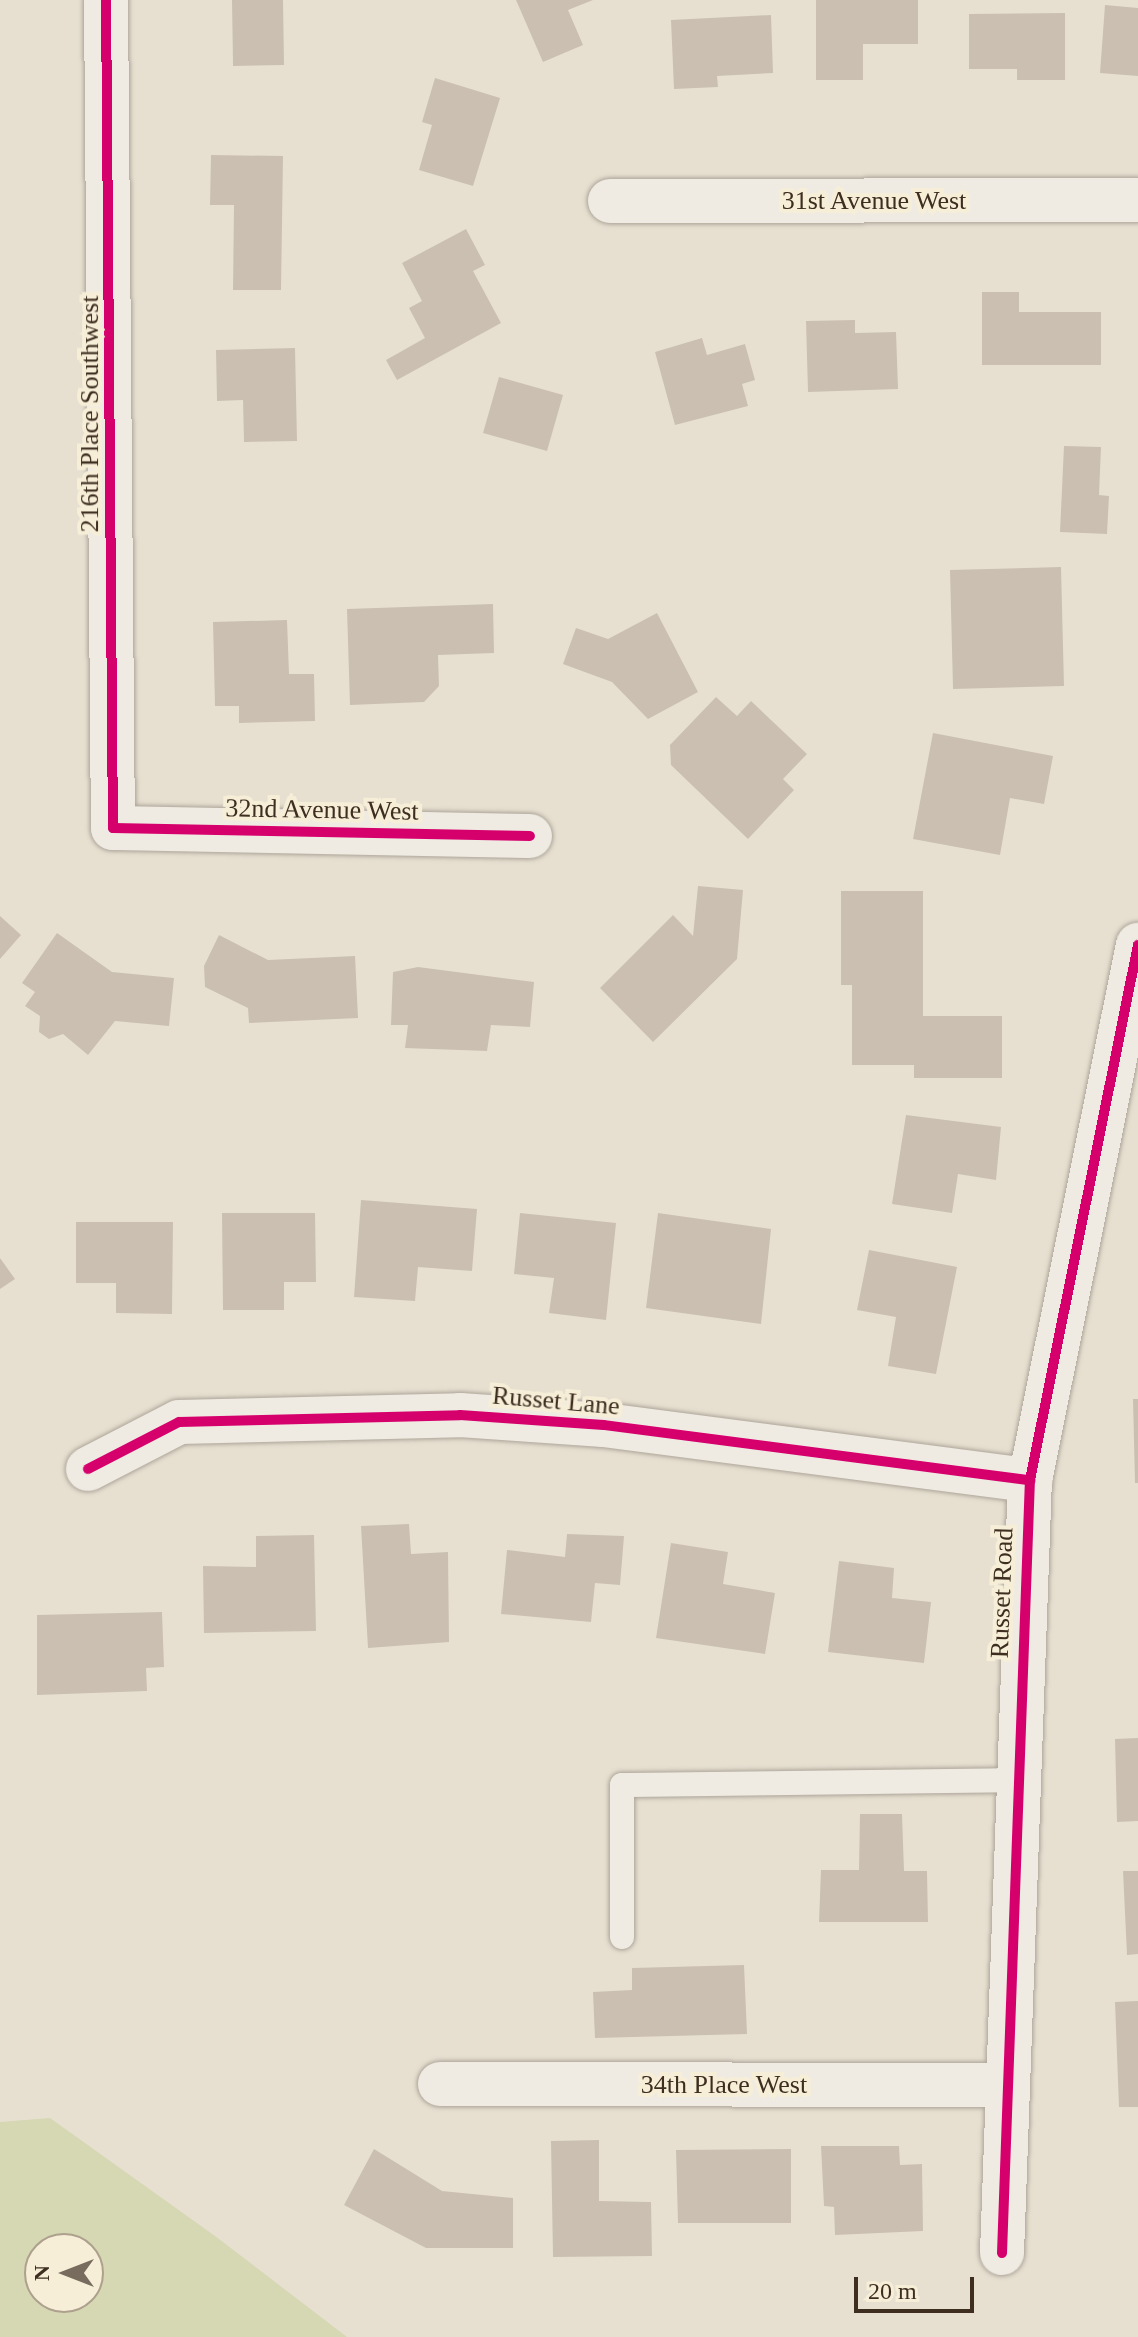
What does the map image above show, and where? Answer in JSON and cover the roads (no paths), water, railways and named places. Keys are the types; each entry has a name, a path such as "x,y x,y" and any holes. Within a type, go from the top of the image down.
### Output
{"street":[{"name":"216th Place Southwest","path":"106,0 113,828"},
{"name":"31st Avenue West","path":"610,201 1138,200"},
{"name":"32nd Avenue West","path":"113,828 530,836"},
{"name":"Russet Road","path":"1002,2253 1016,1780 1030,1480 1138,945"},
{"name":"Russet Lane","path":"88,1469 179,1422 460,1415 604,1425 1030,1480"},
{"name":"34th Place West","path":"440,2084 1007,2085"}],"lane":[{"path":"622,1937 622,1785 1016,1780"}]}
